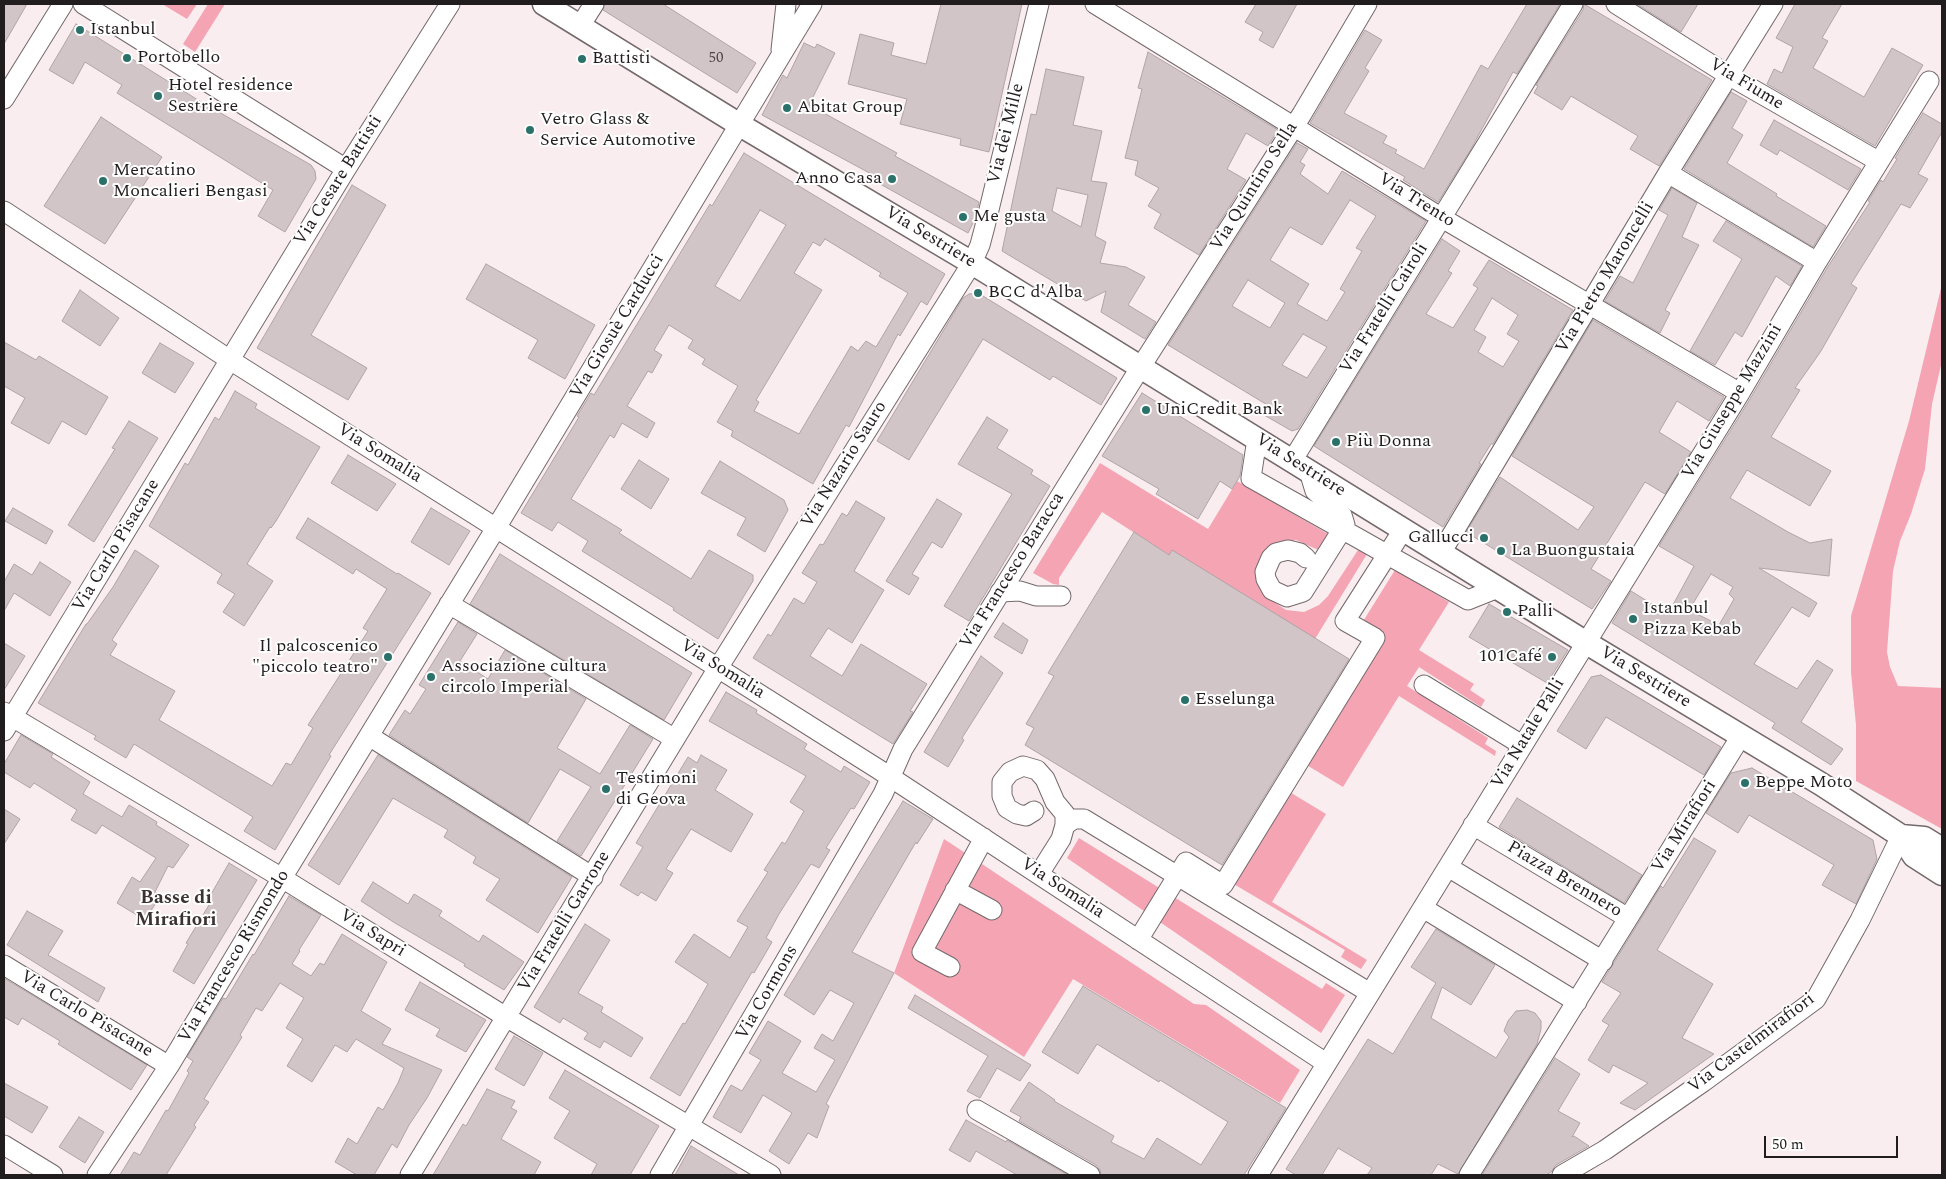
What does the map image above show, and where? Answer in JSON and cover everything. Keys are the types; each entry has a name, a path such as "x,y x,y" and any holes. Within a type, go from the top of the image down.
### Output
{"main road":[{"name":"Via Sestriere","path":"544,4 740,125 972,263 1585,642 1821,784 1901,836"},
{"path":"1901,836 1924,838 1942,849"},
{"path":"1901,836 1914,856 1942,874"}],"street":[{"path":"4,99 63,4"},
{"path":"83,4 346,169"},
{"name":"Via Cesare Battisti","path":"230,360 346,169 450,4"},
{"path":"580,26 594,4"},
{"path":"781,56 786,4"},
{"name":"Via Giosuè Carducci","path":"496,528 812,4"},
{"name":"Via dei Mille","path":"972,263 980,245 985,226 1039,4"},
{"name":"Via Trento","path":"1095,4 1295,125 1442,218 1740,393"},
{"name":"Via Fratelli Cairoli","path":"1301,466 1442,218 1572,4"},
{"name":"Via Fiume","path":"1616,4 1728,75 1878,161"},
{"name":"Via Pietro Maroncelli","path":"1441,553 1668,173 1773,4"},
{"name":"Via Quintino Sella","path":"1140,368 1295,125 1360,6"},
{"name":"Via Giuseppe Mazzini","path":"1585,642 1740,393 1817,262 1928,81"},
{"path":"1668,173 1817,262"},
{"name":"Via Somalia","path":"4,211 230,360 890,777 1326,1063"},
{"name":"Via Nazario Sauro","path":"718,668 972,263"},
{"name":"Via Carlo Pisacane","path":"6,720 230,360"},
{"name":"Via Francesco Baracca","path":"890,777 903,749 1140,368"},
{"path":"1257,439 1252,478 1468,600 1498,588"},
{"path":"1301,466 1315,491 1342,515 1345,525 1303,592 1287,597 1272,590 1265,572 1271,558 1276,553 1288,550 1300,553 1306,558"},
{"name":"Via Francesco Rismondo","path":"97,1175 169,1066 496,528"},
{"path":"1138,940 1186,862 1223,885 1375,638 1345,621 1403,530"},
{"path":"1000,592 1020,590 1036,596 1061,596"},
{"path":"449,604 675,739"},
{"name":"Via Natale Palli","path":"1473,825 1585,642"},
{"name":"Via Fratelli Garrone","path":"410,1175 593,877 718,668"},
{"path":"1424,684 1522,745"},
{"name":"Via Sapri","path":"6,720 282,878 506,1018 690,1126"},
{"path":"369,736 593,877"},
{"name":"Via Mirafiori","path":"1628,918 1741,736"},
{"path":"1034,811 1026,816 1017,814 1007,808 1002,796 1002,782 1010,772 1023,766 1037,770 1045,779 1055,802 1064,814 1066,825"},
{"name":"Via Cormons","path":"690,1126 881,799 890,777"},
{"path":"1039,874 1057,846 1066,825 1074,819 1084,819 1179,875 1370,993"},
{"path":"1258,1175 1473,825"},
{"name":"Piazza Brennero","path":"1473,825 1628,918 1578,1002"},
{"name":"Via Castelmirafiori","path":"1562,1175 1605,1150 1703,1082 1816,998 1860,920 1901,836"},
{"path":"950,967 922,952 984,838"},
{"path":"1448,867 1602,961"},
{"path":"955,890 992,910"},
{"path":"1422,908 1578,1002 1469,1175"},
{"name":"Via Carlo Pisacane","path":"4,965 169,1066"},
{"path":"977,1110 1090,1175"},
{"path":"660,1175 690,1126 771,1175"},
{"path":"4,1145 53,1175"}],"shaded area":[{"path":"162,4 197,4 187,19"},
{"path":"208,4 225,4 195,52 183,44"},
{"path":"1942,284 1942,361 1932,404 1925,469 1911,514 1900,541 1893,571 1887,652 1890,667 1898,686 1942,688 1942,829 1856,781 1856,725 1851,672 1851,616 1909,421"},
{"path":"1100,463 1208,529 1237,481 1333,537 1325,553 1296,540 1283,543 1266,587 1271,600 1286,610 1304,612 1319,605 1328,596 1358,550 1367,554 1315,639 1169,555 1102,512 1059,578 1059,585 1053,584 1033,573"},
{"path":"1395,570 1449,602 1419,650 1474,684 1470,690 1485,700 1481,707 1419,667 1407,686 1488,738 1485,744 1496,751 1495,756 1399,696 1343,787 1305,764 1382,635 1362,623"},
{"path":"1288,791 1326,814 1272,902 1367,960 1361,969 1341,957 1345,950 1232,883"},
{"path":"1079,838 1322,989 1326,983 1345,995 1321,1033 1067,858"},
{"path":"944,839 1194,1004 1206,1005 1300,1070 1280,1103 1073,979 1024,1057 894,973"}],"building":[{"path":"4,4 27,4 4,44"},
{"path":"605,4 663,4 756,63 737,93 603,10"},
{"path":"941,4 1022,4 989,152 960,145 961,139 900,124 907,99 848,84 860,34 894,43 891,55 926,64"},
{"path":"1256,4 1297,4 1273,48 1259,40 1263,32 1245,22"},
{"path":"1527,4 1560,4 1517,74 1513,72 1471,149 1438,202 1403,180 1405,177 1310,123 1365,30 1382,40 1365,68 1369,71 1344,113 1387,136 1383,143 1397,150 1395,153 1424,169 1481,65 1488,69"},
{"path":"1584,4 1712,80 1659,166 1630,149 1638,136 1571,96 1562,110 1534,93 1538,86 1536,85 1583,10"},
{"path":"1637,4 1698,4 1681,32"},
{"path":"1795,4 1842,4 1822,38 1828,41 1813,68 1864,97 1892,48 1923,65 1875,146 1767,84 1774,69 1782,73 1793,47 1776,38"},
{"path":"76,24 198,100 311,165 315,171 316,179 285,232 258,216 273,190 117,93 122,85 85,62 73,84 49,70"},
{"path":"804,43 815,48 817,44 835,53 809,105 897,153 895,156 979,202 975,219 968,233 873,180 875,176 762,115 783,75 787,78"},
{"path":"1148,52 1278,130 1268,146 1246,133 1227,169 1246,180 1199,255 1154,228 1161,214 1148,206 1159,188 1135,175 1138,161 1125,158 1142,89 1138,88"},
{"path":"1046,69 1084,77 1073,125 1102,131 1091,181 1107,183 1095,236 1106,242 1100,263 1126,267 1145,277 1128,305 1156,322 1145,339 1101,312 1106,291 1086,301 1002,251 1031,114 1036,115","holes":["1057,188 1088,195 1081,227 1052,211"]},
{"path":"1731,92 1747,101 1732,128 1743,135 1727,163 1777,194 1776,196 1826,226 1813,247 1684,169"},
{"path":"1923,113 1942,124 1942,132 1918,174 1928,179 1910,208 1901,204 1851,284 1857,288 1821,351 1795,388 1800,390 1771,437 1831,471 1810,506 1747,470 1730,498 1810,543 1832,539 1829,576 1759,568 1817,603 1809,617 1792,607 1754,664 1797,689 1817,660 1833,670 1801,722 1843,749 1831,765 1772,728 1775,723 1612,623 1631,591 1668,614 1694,566 1659,546 1750,399 1827,268 1870,202 1868,201 1881,180 1883,182 1897,159 1895,158","holes":["1711,574 1733,587 1729,594 1734,599 1719,625 1689,610"]},
{"name":"Mercatino Moncalieri Bengasi","path":"101,117 162,157 105,244 44,206"},
{"path":"1774,120 1861,169 1848,190 1780,150 1777,155 1760,145"},
{"path":"1297,143 1308,149 1300,162 1305,165 1300,174 1328,194 1342,171 1426,221 1298,429 1292,431 1264,415 1269,406 1168,345","holes":["1350,200 1376,216 1356,248 1362,251 1340,289 1345,292 1327,321 1297,304 1309,284 1270,260 1290,227 1322,245","1248,280 1285,303 1270,328 1232,306","1303,334 1327,347 1307,378 1282,365"]},
{"path":"744,153 945,274 927,305 921,301 900,336 898,334 849,427 846,425 813,484 731,436 733,431 717,422 738,386 702,364 705,359 688,348 693,340 669,325 654,350 662,355 652,373 648,371 627,406 655,423 647,438 622,423 614,438 610,435 571,499 622,530 619,533 691,579 709,550 753,575 753,581 718,639 673,610 674,608 582,551 588,541 558,522 552,531 521,513 579,417 577,416 591,393 594,395 710,204 712,206","holes":["760,210 786,225 740,301 715,286","825,239 881,273 879,276 908,293 876,347 866,341 858,351 851,346 799,434 754,411 759,402 756,400 822,290 794,273 813,242 820,246"]},
{"path":"352,185 386,205 311,335 367,368 348,400 257,348"},
{"path":"1672,188 1697,203 1682,237 1699,245 1665,310 1670,313 1660,333 1605,301 1620,276 1633,283 1668,215 1659,210"},
{"path":"1726,221 1802,266 1790,286 1776,276 1742,337 1735,332 1715,365 1690,351 1742,259 1713,241"},
{"path":"1442,239 1460,251 1448,271 1452,273 1426,314 1453,328 1478,288 1473,285 1489,260 1573,310 1493,444 1491,444 1479,463 1481,464 1443,527 1314,446","holes":["1492,298 1518,315 1507,334 1519,341 1503,367 1478,352 1486,337 1474,330"]},
{"path":"486,264 595,325 565,379 528,358 538,340 466,299"},
{"path":"80,290 119,318 100,346 62,321"},
{"path":"978,293 1117,378 1101,405 1053,376 1050,380 983,339 909,460 877,441 963,298 969,294"},
{"path":"1593,320 1724,397 1709,421 1677,401 1659,432 1691,452 1665,494 1645,482 1591,569 1611,581 1592,609 1466,532 1500,477 1578,530 1594,507 1512,456"},
{"path":"4,342 36,360 39,356 108,397 86,435 62,421 49,444 11,423 25,398 4,386"},
{"path":"160,343 194,363 175,393 142,373"},
{"path":"235,391 257,404 255,408 320,447 276,521 270,527 247,564 273,581 244,626 223,612 235,594 217,583 222,574 149,526 185,463 188,465 215,417 219,420"},
{"path":"1142,393 1243,455 1240,476 1232,489 1220,481 1198,519 1156,494 1159,489 1102,456"},
{"path":"987,417 1008,430 997,448 1033,470 1031,474 1050,486 969,621 944,606 1012,494 958,464"},
{"path":"129,421 158,438 94,542 68,525 115,449 112,448"},
{"path":"348,455 396,484 377,511 331,483"},
{"path":"639,460 669,479 651,509 621,489"},
{"path":"720,461 784,500 788,510 765,552 737,535 746,518 701,493"},
{"path":"937,499 962,514 942,548 932,542 912,574 919,578 909,595 886,581"},
{"path":"856,501 885,518 854,571 884,590 852,643 828,628 810,656 842,676 861,644 927,684 910,711 913,712 893,744 753,658 768,634 771,636 794,598 804,604 817,582 802,573 820,544 823,545 842,513 847,516"},
{"path":"13,508 53,531 46,544 5,521"},
{"path":"431,508 470,531 449,565 411,542"},
{"path":"308,518 431,593 329,755 331,756 275,850 244,831 253,817 134,744 126,758 94,739 96,736 38,703 86,624 113,587 135,550 159,566 112,640 117,644 110,655 175,691 159,720 272,786 286,763 291,765 313,728 308,725 368,631 363,628 387,589 356,569 353,574 296,538"},
{"name":"Esselunga","path":"1134,532 1169,555 1172,550 1349,659 1222,865 1025,745 1034,728 1026,724 1054,676 1048,673"},
{"path":"500,554 692,673 664,720 470,604"},
{"path":"40,562 71,582 50,616 14,593 4,611 4,582 14,564 32,575"},
{"path":"1489,604 1568,650 1547,683 1469,637"},
{"path":"458,622 477,634 460,661 488,679 505,650 586,699 557,748 600,774 630,725 653,739 581,856 557,841 591,787 560,769 528,823 389,735 405,710 410,714 426,689 419,685"},
{"path":"1003,623 1028,640 1022,654 994,637"},
{"path":"4,643 25,656 4,690"},
{"path":"981,656 1003,673 962,738 964,740 948,767 924,752"},
{"path":"1601,675 1721,747 1704,775 1606,717 1586,749 1557,731 1591,677"},
{"path":"726,692 757,710 756,713 807,744 804,749 841,772 844,766 870,782 854,809 851,808 826,848 830,850 819,868 811,864 779,914 766,938 772,942 754,973 752,972 680,1096 650,1078 708,984 675,962 694,934 730,958 748,927 737,921 768,872 764,870 782,842 785,844 804,811 790,802 806,776 709,721"},
{"path":"21,735 53,754 51,757 90,782 83,794 122,817 129,805 157,822 156,825 189,845 173,868 168,866 155,892 161,895 145,920 117,903 132,877 140,882 156,858 102,825 96,834 71,820 77,810 34,783 30,788 4,772 4,764"},
{"path":"378,755 572,877 538,933 486,900 500,879 473,863 476,857 444,837 448,830 393,798 339,885 308,865"},
{"path":"701,755 727,770 715,790 753,814 731,852 691,829 666,869 673,873 656,901 641,892 638,896 620,885 643,847 636,843 688,757 697,763"},
{"path":"1752,768 1873,840 1877,859 1856,904 1822,885 1834,865 1749,815 1738,833 1706,813 1731,773"},
{"path":"1517,798 1642,875 1624,903 1499,827"},
{"path":"903,801 933,819 917,844 916,842 852,952 894,973 826,1104 829,1106 817,1138 808,1133 789,1164 769,1151 792,1113 763,1095 741,1133 713,1117 731,1085 742,1091 761,1060 749,1053 768,1021 801,1041 782,1073 816,1092 835,1060 814,1048 822,1034 833,1041 854,1003 830,990 814,1015 784,995"},
{"path":"4,809 20,819 4,844"},
{"path":"1694,838 1716,851 1657,950 1713,984 1682,1038 1714,1054 1635,1110 1620,1103 1648,1083 1613,1065 1609,1073 1588,1060 1609,1025 1602,1021 1621,993 1602,982 1661,886 1663,888"},
{"path":"229,863 257,880 194,984 173,971 188,944 186,943 209,905 206,903"},
{"path":"373,882 408,904 414,894 442,911 439,916 479,942 483,935 524,962 504,990 361,901"},
{"path":"289,896 321,915 292,964 311,976 320,963 324,965 342,934 387,962 361,1011 391,1029 382,1044 442,1070 397,1148 392,1144 374,1175 357,1175 335,1162 348,1138 357,1144 378,1107 383,1110 404,1068 356,1039 347,1052 335,1045 312,1082 287,1066 303,1039 286,1028 304,998 280,983 262,1011 256,1008 240,1035 242,1037 204,1099 209,1102 194,1125 196,1127 166,1175 120,1175 134,1152 140,1155 166,1110 168,1111 189,1073 187,1071 193,1061 187,1057 223,998 226,999 254,955"},
{"path":"27,911 63,931 48,955 105,988 98,1002 7,945"},
{"path":"585,924 610,940 578,993 603,1007 601,1012 643,1038 631,1057 604,1041 600,1048 584,1039 588,1033 563,1018 560,1023 534,1007"},
{"path":"1436,929 1495,965 1471,1005 1442,987 1431,1018 1496,1058 1509,1037 1504,1031 1508,1021 1516,1011 1527,1010 1535,1013 1541,1021 1537,1044 1458,1174 1438,1164 1431,1175 1367,1175 1372,1168 1338,1148 1322,1175 1296,1175 1286,1169 1368,1039 1393,1054 1436,983 1411,967"},
{"path":"4,978 147,1065 131,1090 58,1044 60,1041 22,1018 18,1025 4,1017"},
{"path":"420,982 486,1020 466,1052 436,1036 440,1029 405,1010"},
{"path":"1083,986 1286,1108 1244,1175 1101,1175 1096,1165 1019,1121 1021,1117 1010,1111 1029,1082 1054,1101 1114,1136 1111,1142 1144,1159 1157,1138 1201,1165 1228,1122 1097,1044 1078,1074 1042,1052"},
{"path":"915,995 1031,1065 1020,1081 997,1068 980,1098 967,1091 988,1056 908,1008"},
{"path":"514,1036 543,1053 524,1086 495,1069"},
{"path":"1555,1058 1580,1074 1558,1111 1580,1123 1572,1137 1574,1136 1589,1146 1556,1165 1546,1175 1482,1175"},
{"path":"565,1070 659,1126 630,1175 591,1175 597,1164 554,1138 570,1111 549,1098"},
{"path":"4,1083 48,1107 32,1133 4,1116"},
{"path":"487,1089 515,1101 511,1108 517,1111 501,1139 541,1162 534,1175 433,1175 463,1124 466,1126"},
{"path":"79,1117 104,1132 85,1163 59,1147"},
{"path":"966,1120 1006,1142 1007,1140 1068,1175 1017,1175 976,1151 970,1162 949,1150"},
{"path":"691,1146 739,1175 675,1175"}],"place":[{"name":"Istanbul","path":"80,30"},
{"name":"Portobello","path":"127,58"},
{"name":"Battisti","path":"582,59"},
{"name":"Hotel residence Sestriere","path":"158,96"},
{"name":"Abitat Group","path":"787,108"},
{"name":"Vetro Glass & Service Automotive","path":"530,130"},
{"name":"Anno Casa","path":"892,179"},
{"name":"Mercatino Moncalieri Bengasi","path":"103,181"},
{"name":"Me gusta","path":"963,217"},
{"name":"BCC d'Alba","path":"978,293"},
{"name":"UniCredit Bank","path":"1146,410"},
{"name":"Più Donna","path":"1336,442"},
{"name":"Gallucci","path":"1484,538"},
{"name":"La Buongustaia","path":"1501,551"},
{"name":"Palli","path":"1507,612"},
{"name":"Istanbul Pizza Kebab","path":"1633,619"},
{"name":"Il palcoscenico \"piccolo teatro\"","path":"388,657"},
{"name":"101Café","path":"1552,657"},
{"name":"Associazione cultura circolo Imperial","path":"431,677"},
{"name":"Esselunga","path":"1185,700"},
{"name":"Beppe Moto","path":"1745,783"},
{"name":"Testimoni di Geova","path":"606,789"}],"district":[{"name":"Basse di Mirafiori","path":"176,910"}]}
